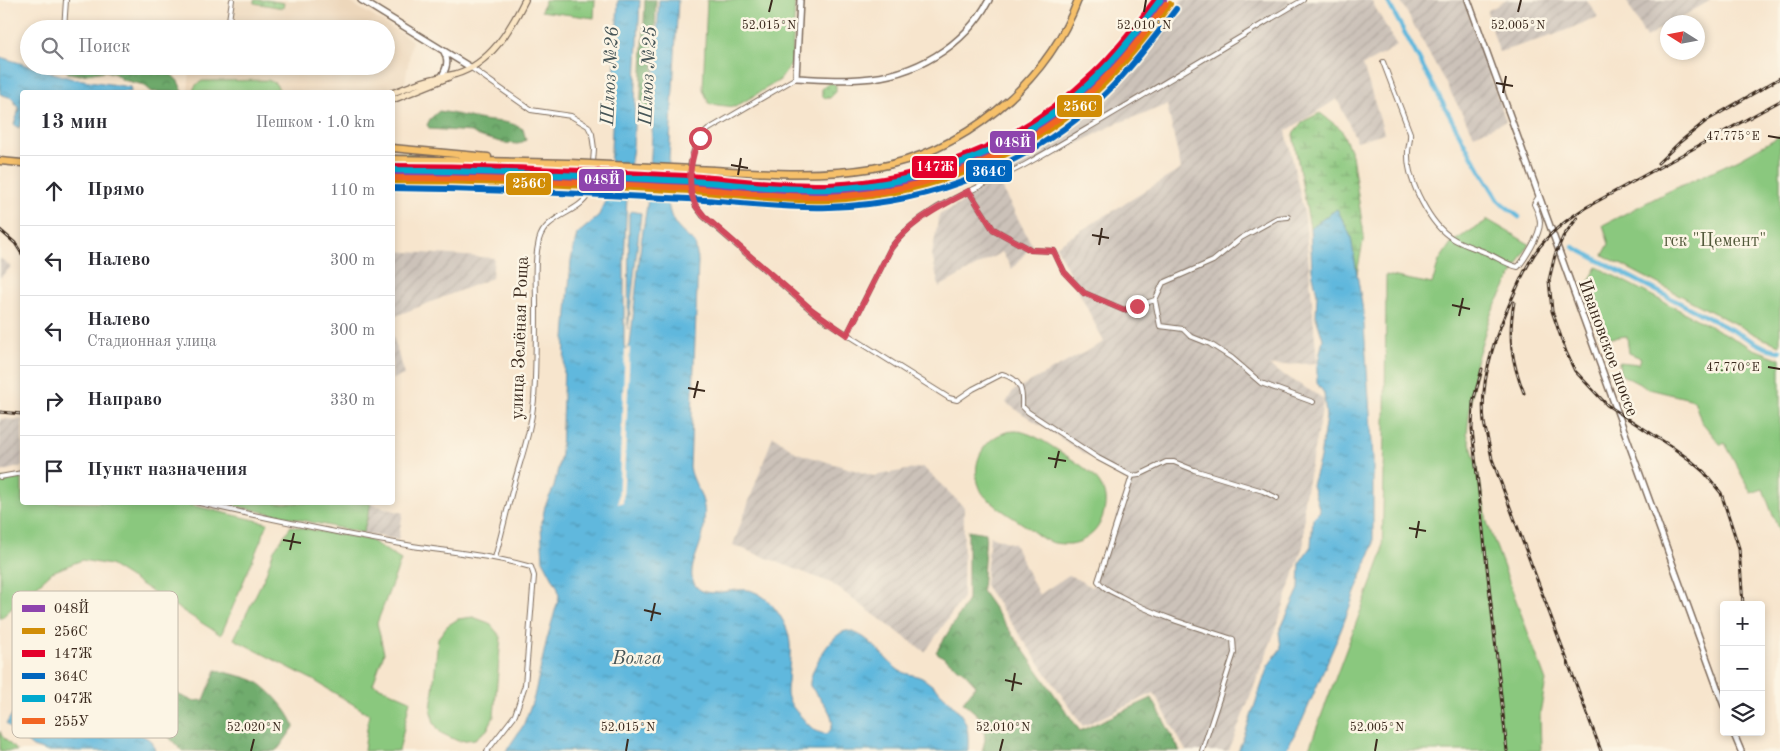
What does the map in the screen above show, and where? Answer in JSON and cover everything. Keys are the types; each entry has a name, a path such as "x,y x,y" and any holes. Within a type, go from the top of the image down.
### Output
{"highway":[{"path":"395,159 522,161 785,174 846,172 897,163 934,150 961,134 994,112 1023,86 1056,44 1070,20 1078,0"},
{"path":"395,148 522,161"},
{"path":"0,161 20,163"}],"main road":[{"path":"395,99 456,74 488,55 501,41 525,0"},
{"path":"395,92 442,76 456,74"}],"street":[{"path":"65,20 66,0"},
{"path":"229,20 232,0"},
{"path":"362,0 395,20"},
{"path":"796,78 800,0"},
{"path":"989,0 974,23 956,42 927,61 908,70 887,76 862,79 796,78 709,128 700,138 693,154 691,182 692,195 696,206 704,216 812,310 847,335 949,398 957,400 973,389 1002,374 1013,377 1023,391 1022,406 1028,412 1098,458 1132,476 1139,475 1166,462 1174,462 1263,491 1277,498"},
{"path":"847,335 891,248 900,236 925,215 969,191 1026,164 1303,0"},
{"name":"Ивановское шоссе","path":"1468,0 1720,695"},
{"path":"395,20 470,67"},
{"path":"442,49 447,63 442,76"},
{"path":"1383,62 1410,134 1411,140 1408,155 1412,180 1433,220 1451,238 1518,268 1527,256 1540,228 1540,217 1534,204 1539,196"},
{"name":"улица Зелёная Роща","path":"470,67 531,110 571,116 582,122 588,126 592,134 594,149 592,189 589,196 553,220 544,229 540,238 535,271 536,357 532,417 526,449 514,484 495,558"},
{"path":"969,191 993,229 1031,250 1054,251 1064,272 1084,293 1124,310 1155,300"},
{"path":"1288,217 1277,218 1241,238 1213,261 1164,283 1155,300 1160,326 1183,329 1190,336 1210,344 1232,358 1261,383 1313,402"},
{"path":"0,477 20,472"},
{"path":"1132,476 1098,581 1103,587 1138,606 1172,620 1233,639 1234,653 1202,751"},
{"path":"209,505 335,532 410,546 495,558 531,567 534,576 525,685 515,715 487,751"},
{"path":"1734,736 1740,751"}],"shaded area":[{"path":"235,0 346,0 379,20 232,20"},
{"path":"1182,0 1371,0 1397,46 1363,65 1384,133 1357,141 1337,99 1286,131 1305,217 1317,363 1269,366 1324,399 1304,500 1304,543 1276,629 1229,751 1186,751 1154,693 1083,726 985,585 990,536 1014,544 1039,595 1069,575 1092,587 1129,482 1006,403 1013,391 1104,342 1056,246 1181,169 1167,105 1115,124 1000,185 1032,245 1012,269 1002,252 939,287 932,255 939,215 966,201 989,161 1066,122 1132,68"},
{"path":"1400,0 1464,0 1506,121 1474,135"},
{"path":"1507,0 1587,0 1598,17 1554,35 1499,52 1487,11"},
{"path":"1626,0 1711,0 1685,15 1660,15 1660,29 1646,38"},
{"path":"395,30 412,40 405,83 387,90 188,90 189,75 395,75"},
{"path":"395,251 494,258 492,278 395,316"},
{"path":"0,258 11,267 0,278"},
{"path":"395,343 404,375 395,378"},
{"path":"0,419 20,420 20,467 0,472"},
{"path":"773,436 797,453 874,476 923,467 964,507 963,597 925,652 831,583 733,545"},
{"path":"371,505 403,513 398,540 363,533"}],"green space":[{"path":"254,0 284,3 283,8 254,3"},
{"path":"545,0 595,0 594,18 541,11"},
{"path":"645,0 656,0 652,119 640,119"},
{"path":"707,0 795,0 792,63 780,80 735,107 709,104 703,89"},
{"path":"116,75 172,75 178,81 182,90 150,90 144,85 123,80"},
{"path":"268,80 275,83 280,90 193,90 202,81"},
{"path":"833,83 836,85 836,92 830,98 825,98 822,95 822,89 828,84"},
{"path":"439,111 512,124 523,129 526,140 518,144 505,143 478,136 472,132 430,129 427,125 430,119"},
{"path":"1320,113 1341,129 1352,155 1364,236 1357,274 1351,237 1337,209 1310,228 1293,134 1304,121"},
{"name":"гск \"Цемент\"","path":"1780,136 1780,345 1764,339 1603,255 1609,244 1603,225 1665,193 1739,159"},
{"path":"395,152 459,158 395,157"},
{"path":"1488,220 1529,244 1491,313 1475,365 1467,433 1477,466 1487,522 1546,681 1540,713 1541,751 1308,751 1382,554 1386,275 1432,284 1439,261 1451,243"},
{"path":"1597,267 1754,349 1780,359 1780,534 1763,489 1751,493 1725,443 1721,445 1701,421 1694,400 1649,389 1620,374 1619,362 1639,364 1641,358 1629,353 1627,336 1601,339 1584,290"},
{"path":"1019,431 1047,443 1082,466 1098,481 1103,489 1105,499 1104,510 1098,527 1088,537 1070,544 1048,541 998,507 982,493 976,471 977,463 984,448 996,436"},
{"path":"20,477 20,505 191,505 268,523 221,635 178,608 178,591 151,591 110,565 82,560 52,572 31,591 12,591 12,608 0,619 0,479"},
{"path":"230,505 371,505 363,533"},
{"path":"291,526 370,540 401,560 377,623 384,653 373,684 410,700 399,751 364,751 369,714 315,681 234,639 265,576 274,550"},
{"path":"968,530 986,533 982,591 1080,731 1152,698 1180,751 982,751 985,740 983,720 963,702 976,685 964,672 936,652 968,600"},
{"path":"473,617 489,623 501,637 494,716 487,730 475,739 458,741 441,733 434,723 431,712 438,638 447,626 458,619"},
{"path":"216,670 253,680 262,685 285,709 294,727 275,751 182,751 170,738 178,738 178,694 193,701 204,700"},
{"path":"0,731 2,736 17,751 0,751"}],"water":[{"name":"Волга","path":"618,0 640,0 633,147 626,194 624,345 625,349 627,349 630,345 641,243 649,193 659,0 678,0 667,196 672,218 678,228 695,243 698,261 690,468 703,502 704,514 703,532 692,569 693,581 697,588 711,593 736,590 752,591 766,599 773,606 782,619 789,635 788,698 796,711 815,730 827,734 832,722 828,709 810,686 810,679 823,652 830,643 836,636 849,631 864,637 900,671 922,678 947,699 959,712 966,724 968,751 506,751 523,726 534,697 559,597 558,588 543,560 541,526 545,506 554,487 561,454 565,338 571,260 577,234 598,217 609,193"},
{"path":"0,57 20,63 20,75 60,75 130,87 131,90 20,90 19,128 14,125 19,109 12,98 0,94"},
{"path":"1337,209 1351,237 1363,311 1373,458 1373,545 1341,630 1302,721 1285,751 1238,751 1268,666 1281,648 1279,632 1299,589 1300,562 1311,546 1313,518 1320,511 1312,485 1320,458 1326,417 1324,393 1317,383 1317,367 1323,339 1316,317 1317,294 1312,270 1310,228"},
{"path":"631,211 641,213 628,329 629,213"},
{"path":"12,714 12,729 6,724"},
{"path":"22,738 147,738 152,741 155,751 46,751 33,747"}],"pier":[{"path":"630,348 623,502 618,504 625,349"}],"waterway":[{"path":"1387,0 1467,148 1499,201 1519,217"},
{"path":"1573,247 1766,348 1780,351"}],"railway":[{"path":"1658,163 1706,121 1780,78"},
{"path":"1601,751 1492,459 1484,422 1483,404 1492,351 1504,316 1526,268 1538,248 1557,229 1585,208 1780,101"},
{"path":"1577,218 1563,237 1555,255 1549,280 1552,311 1566,352 1575,371 1607,405 1690,460 1704,472 1721,493 1739,548 1743,601"},
{"path":"0,230 15,243 20,251"},
{"path":"1514,302 1511,326 1512,348 1516,370 1524,393"},
{"path":"1482,369 1473,402 1472,429 1507,751"},
{"path":"0,412 20,414"}],"transit line":[{"name":"147Ж","path":"395,166 687,176 810,185 865,182 901,176 937,166 971,153 1005,138 1036,119 1094,73 1126,38 1155,0"},
{"name":"047Ж","path":"395,170 579,176 811,189 865,186 902,180 937,171 972,158 1006,143 1038,124 1068,102 1105,68 1130,40 1160,0"},
{"name":"048Й","path":"395,173 580,179 813,192 867,189 904,182 940,173 976,160 1042,125 1072,103 1109,69 1164,0"},
{"name":"255У","path":"395,178 688,188 810,197 865,194 902,187 939,178 975,165 1009,149 1042,130 1073,107 1110,73 1151,25 1166,4"},
{"name":"256С","path":"395,181 616,187 812,200 868,197 905,190 942,180 978,167 1013,151 1046,131 1077,109 1105,83 1139,45 1170,4"},
{"name":"364С","path":"395,188 577,194 811,207 868,204 906,198 944,188 981,175 1017,158 1051,138 1082,115 1111,88 1145,50 1176,9"}],"route":[{"path":"700,138 693,154 692,164 692,195 696,206 704,216 812,310 847,335 891,248 900,236 925,215 969,191 993,229 1031,250 1054,251 1064,272 1084,293 1124,310 1137,306"}],"water label":[{"name":"Шлюз №26","path":"611,76"},
{"name":"Шлюз №25","path":"649,76"}]}
